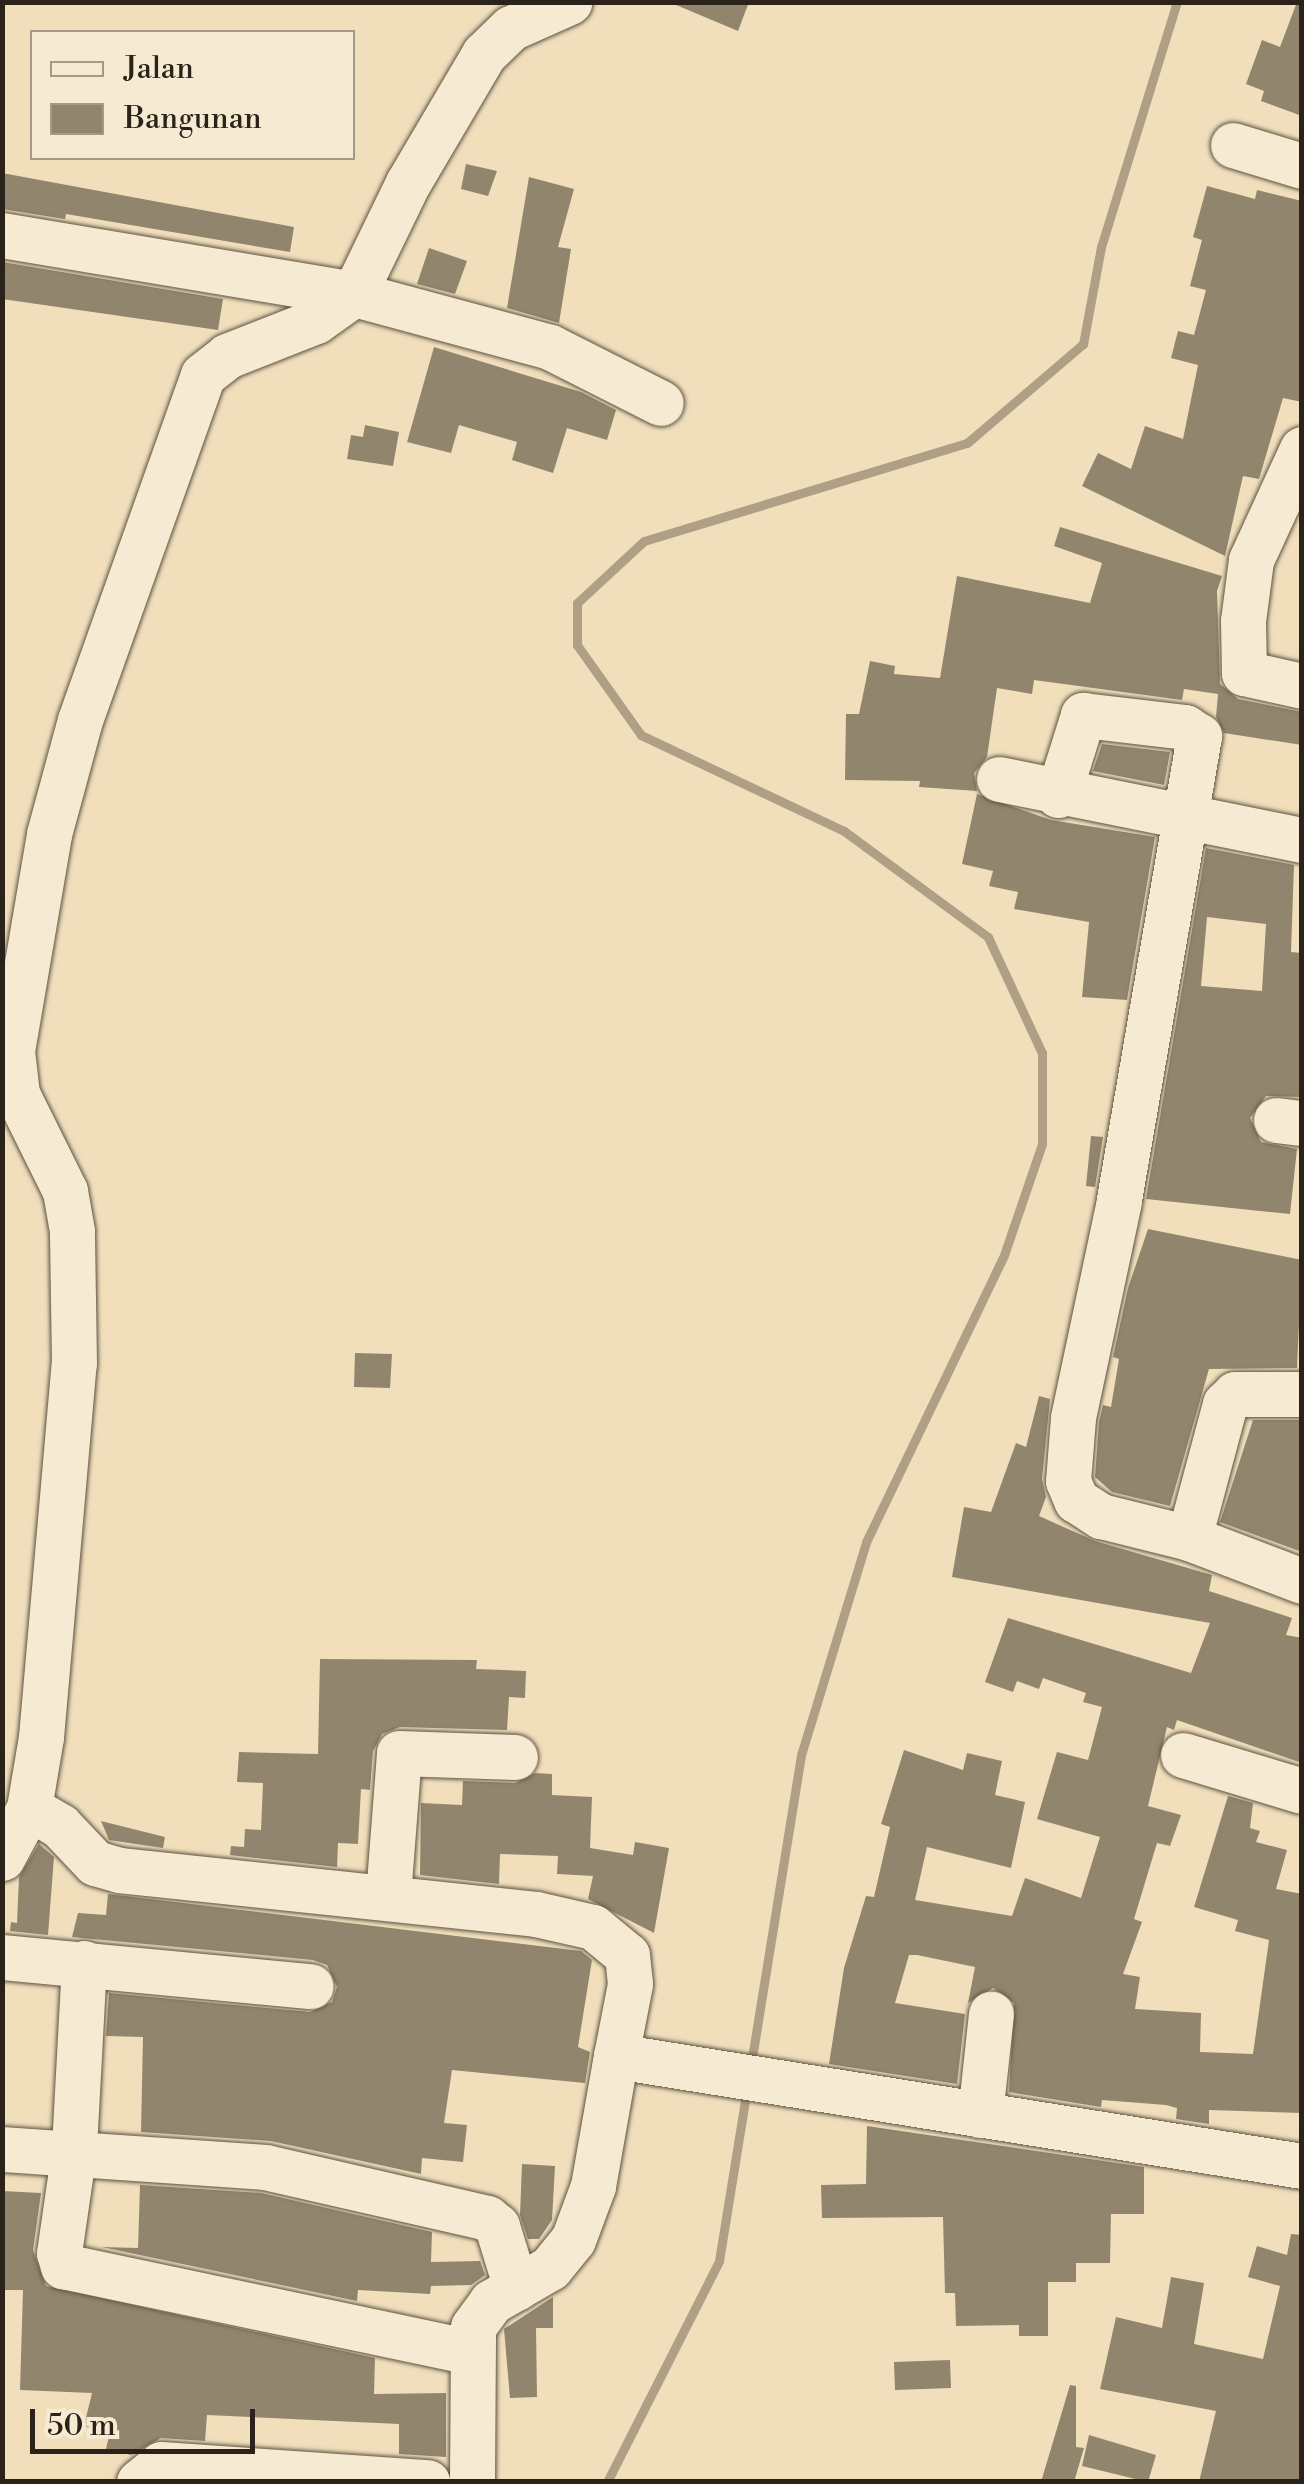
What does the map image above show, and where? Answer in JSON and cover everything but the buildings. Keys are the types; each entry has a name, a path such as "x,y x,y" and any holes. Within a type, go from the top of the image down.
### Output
{"street":[{"path":"2,1858 29,1808 42,1736 74,1362 72,1231 65,1191 17,1094 12,1052 49,834 80,720 203,375 227,356 316,321 354,294 408,183 484,54 511,28 569,2"},
{"path":"1232,145 1302,166"},
{"path":"2,235 354,294 550,348 662,404"},
{"path":"1302,449 1251,560 1243,621 1244,673 1302,686"},
{"path":"1058,795 1083,716 1185,727 1199,736 1200,748 1118,1201 1073,1418 1068,1482 1076,1500 1101,1516 1189,1538 1302,1581"},
{"path":"998,779 1184,821 1302,840"},
{"path":"1189,1538 1225,1404 1235,1394 1302,1394"},
{"path":"388,1896 400,1753 515,1757"},
{"path":"1183,1755 1302,1791"},
{"path":"29,1808 60,1826 95,1863 118,1870 536,1914 593,1927 614,1940 627,1955 630,1984 593,2186 573,2240 550,2268 491,2302 473,2327 468,2351 472,2482"},
{"path":"2,1957 311,1986"},
{"path":"84,1963 74,2150 59,2253 63,2266 468,2351"},
{"path":"980,2114 991,2014"},
{"path":"616,2056 1302,2166"},
{"path":"2,2149 74,2150 265,2167 486,2218 497,2226 516,2288"},
{"path":"140,2482 161,2464 427,2482"}],"waterway":[{"path":"751,2064 801,1755 866,1542 1004,1255 1042,1144 1042,1053 988,937 844,831 641,735 577,645 577,603 644,541 967,443 1083,344 1101,247 1177,2"},
{"path":"607,2482 719,2261 747,2089"}]}
